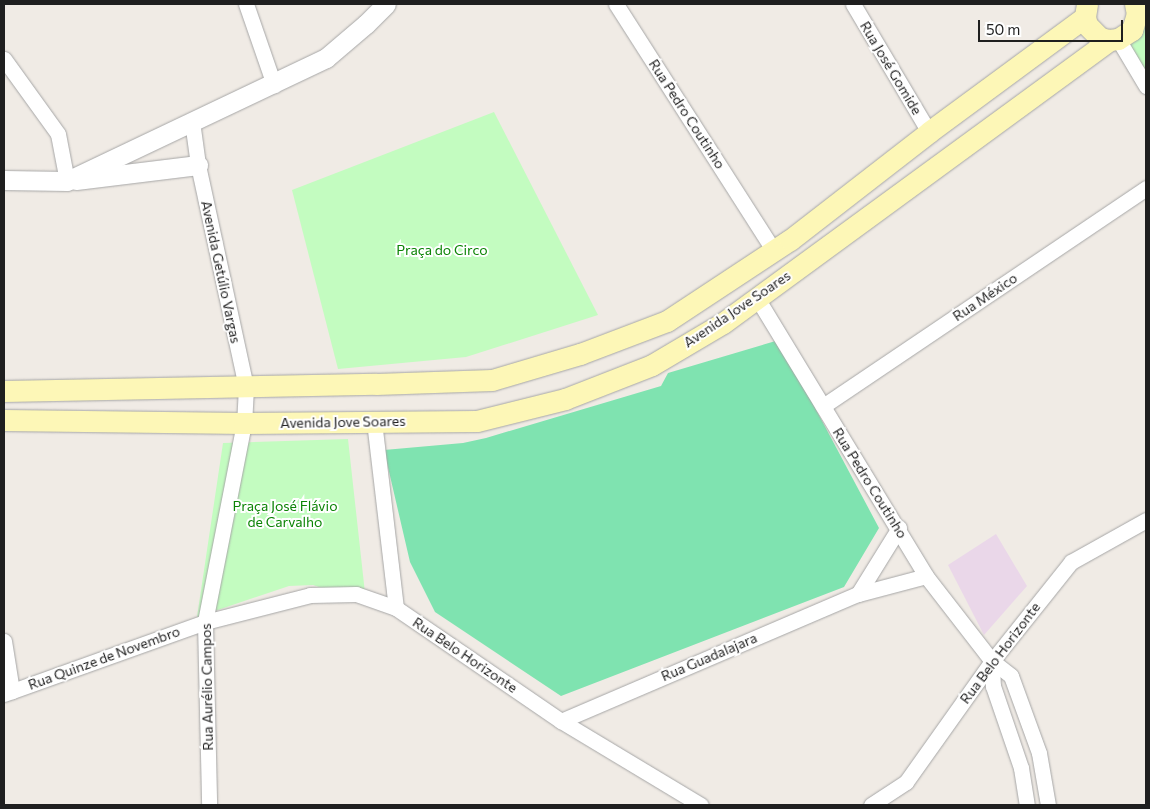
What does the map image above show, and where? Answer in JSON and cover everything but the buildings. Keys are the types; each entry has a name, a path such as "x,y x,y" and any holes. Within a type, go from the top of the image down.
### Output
{"main road":[{"name":"Avenida Jove Soares","path":"4,420 244,423 477,421 566,399 652,365 723,323 1113,40 1132,30 1139,7"},
{"name":"Avenida Jove Soares","path":"4,391 492,380 580,354 667,321 774,250 1086,10"},
{"path":"1086,10 1093,33 1113,40"}],"street":[{"path":"246,4 274,84"},
{"path":"68,181 326,58 386,4"},
{"name":"Rua Pedro Coutinho","path":"616,4 774,250"},
{"name":"Rua José Gomide","path":"853,4 929,132"},
{"path":"1113,40 1144,79"},
{"path":"4,59 58,134 68,181"},
{"name":"Avenida Getúlio Vargas","path":"192,121 198,165 246,387 244,423"},
{"path":"4,180 68,181 103,179 198,165"},
{"name":"Rua México","path":"823,406 1146,188"},
{"name":"Rua Pedro Coutinho","path":"757,298 899,528 926,576 992,661 1011,676 1039,753 1048,805"},
{"path":"374,421 396,608"},
{"name":"Rua Aurélio Campos","path":"209,805 205,622 244,423"},
{"name":"Rua Belo Horizonte","path":"871,805 906,782 992,661 1070,562 1146,520"},
{"path":"858,594 899,528"},
{"name":"Rua Guadalajara","path":"561,720 858,594 926,576"},
{"name":"Rua Belo Horizonte","path":"205,622 310,595 356,594 396,608 561,720 701,805"},
{"name":"Rua Quinze de Novembro","path":"8,692 205,622"},
{"path":"4,641 8,692"},
{"path":"992,661 993,686 1021,768 1027,805"}],"shaded area":[{"path":"996,534 1027,586 984,635 948,565"}],"green space":[{"path":"1146,11 1146,69 1138,65 1126,41"},
{"name":"Praça do Circo","path":"494,112 598,315 466,357 338,369 292,190"},
{"path":"779,340 879,528 844,587 561,696 435,612 410,562 384,450 463,443 486,438 661,386 668,373"},
{"name":"Praça José Flávio de Carvalho","path":"348,439 366,602 313,585 289,586 197,617 223,443"}]}
